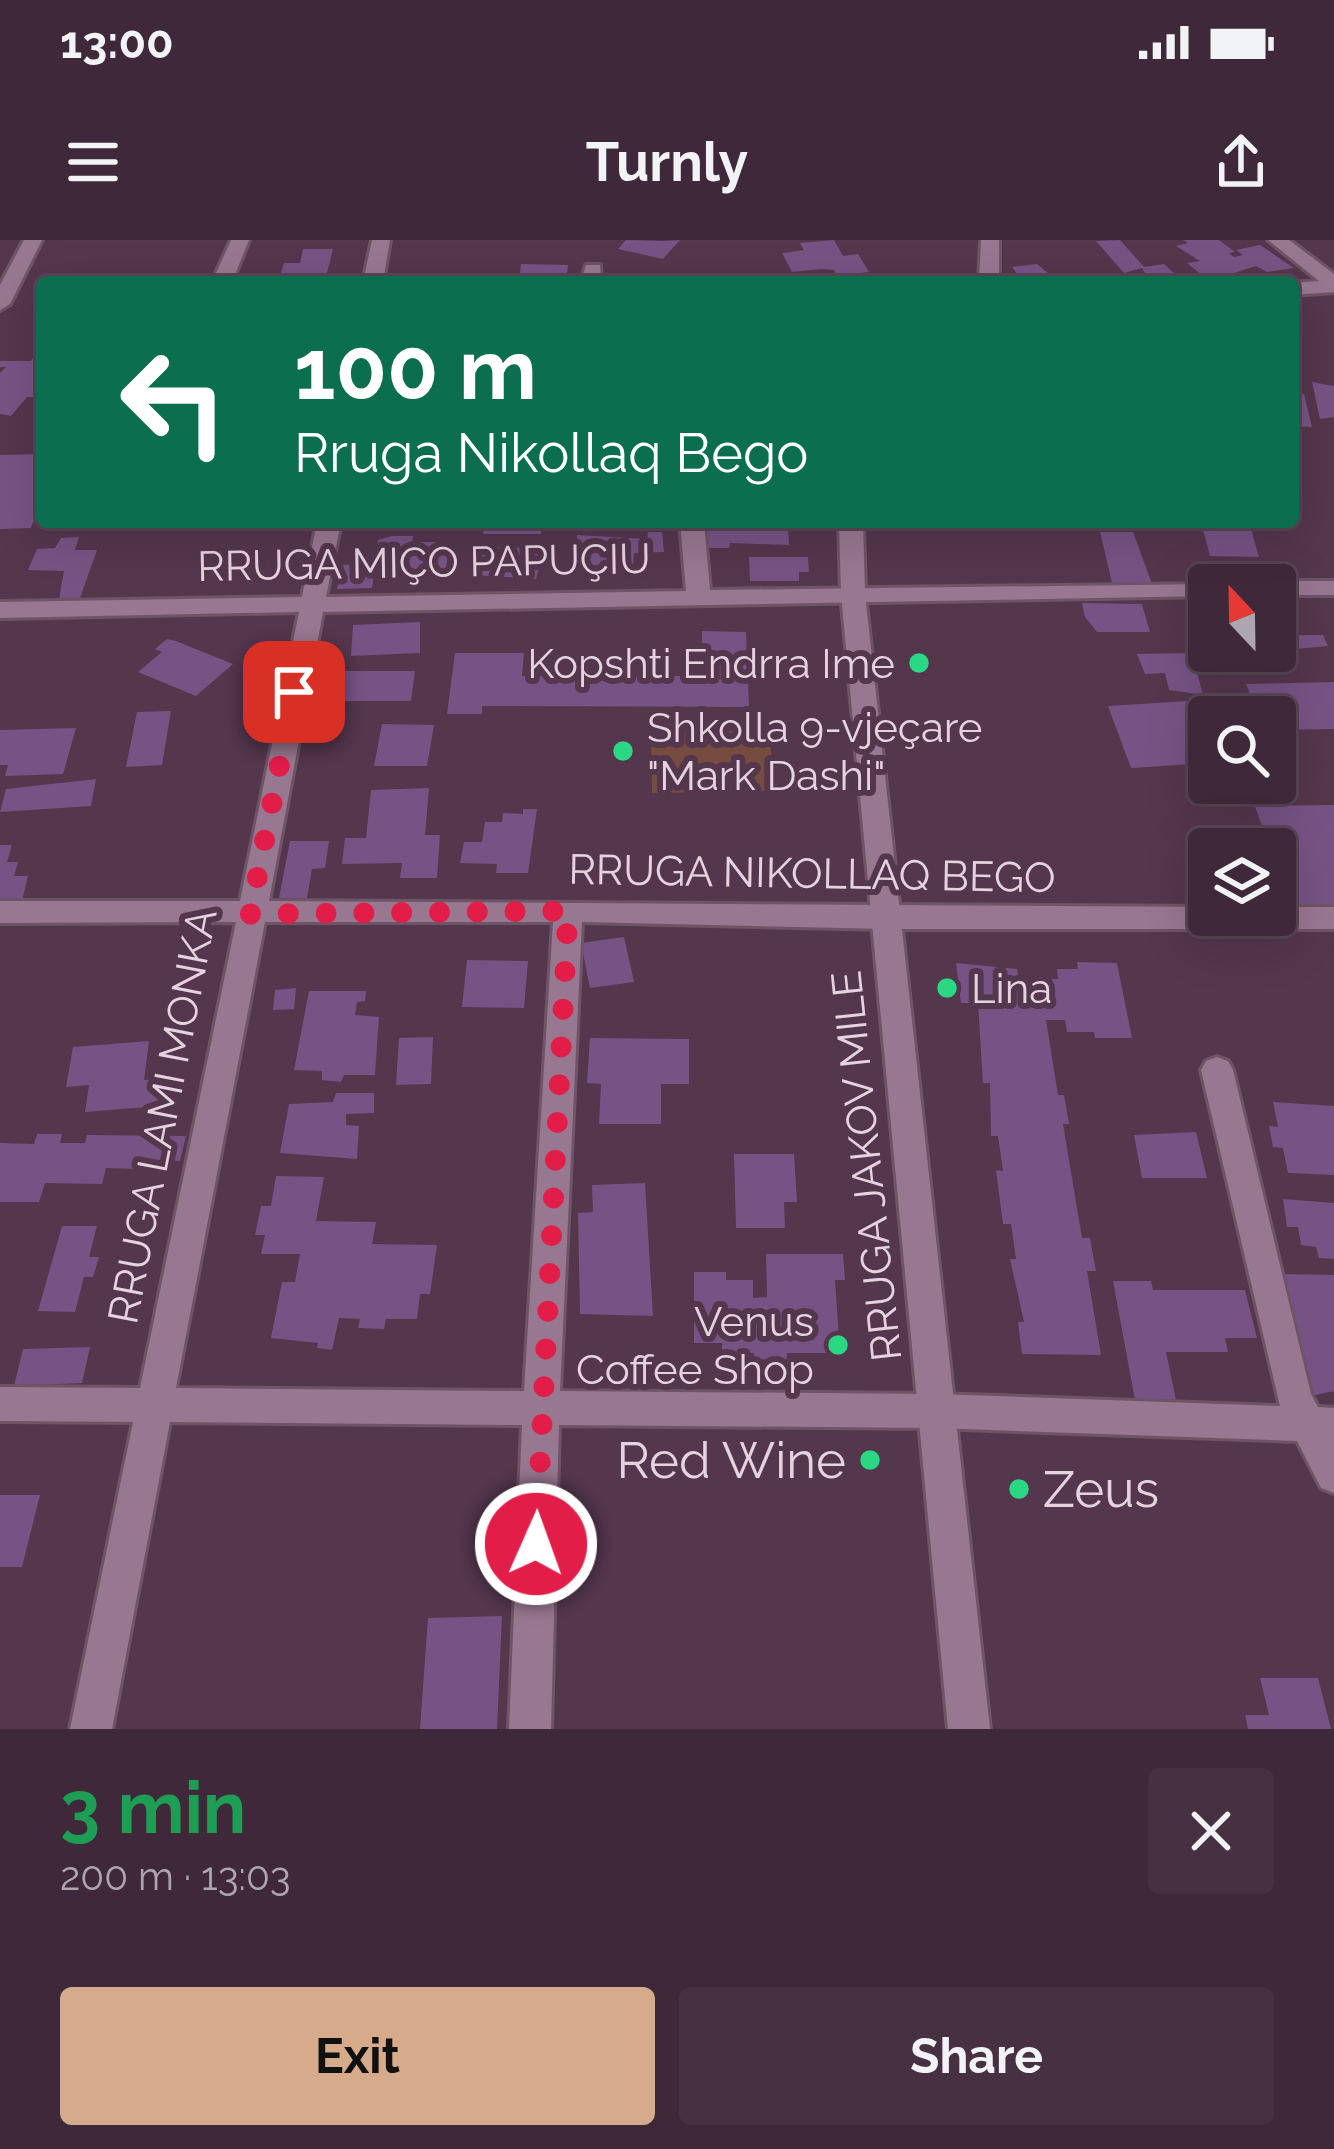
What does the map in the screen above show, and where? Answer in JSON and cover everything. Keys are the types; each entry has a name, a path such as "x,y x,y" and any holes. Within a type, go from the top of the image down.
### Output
{"street":[{"path":"0,304 33,240"},
{"path":"225,276 240,240"},
{"path":"375,276 381,240"},
{"path":"989,276 990,240"},
{"path":"1276,240 1334,284"},
{"path":"1299,289 1334,284"},
{"name":"RRUGA LAMI MONKA","path":"91,1729 328,528"},
{"path":"692,528 698,596"},
{"name":"RRUGA JAKOV MILE","path":"851,528 853,594 969,1729"},
{"name":"RRUGA MIÇO PAPUÇIU","path":"0,610 1188,589"},
{"path":"1296,589 1333,590"},
{"path":"530,1729 541,1404 568,911"},
{"name":"RRUGA NIKOLLAQ BEGO","path":"0,912 1334,918"},
{"path":"1217,1070 1286,1369 1320,1425 1334,1475"},
{"path":"0,1403 541,1404 936,1411 1320,1425"}],"shaded area":[{"path":"769,730 775,791 652,793 651,732"}],"building":[{"path":"626,240 680,240 663,259 618,249"},
{"path":"834,240 843,256 858,254 869,272 837,276 834,270 792,272 782,253 804,250 800,243"},
{"path":"1120,240 1144,267 1164,264 1177,276 1147,276 1142,268 1124,273 1096,241"},
{"path":"1183,240 1219,240 1235,252 1229,253 1234,257 1243,255 1236,250 1260,245 1294,268 1267,272 1256,266 1225,276 1203,276 1187,263 1200,261 1176,246 1188,243"},
{"path":"303,249 333,249 327,273 281,273 284,263 300,263"},
{"path":"521,264 568,265 567,276 520,276"},
{"path":"1037,264 1052,276 1002,276 1017,274 1012,267"},
{"path":"36,355 36,397 27,397 11,416 0,414 0,373 6,367 0,367 0,361 31,361"},
{"path":"1312,382 1334,386 1334,417 1320,419"},
{"path":"1299,394 1304,394 1312,427 1299,426"},
{"path":"36,454 36,514 31,528 0,529 0,455"},
{"path":"484,528 542,528 541,534 483,534"},
{"path":"708,528 788,530 789,545 705,546"},
{"path":"1203,528 1251,528 1259,557 1210,556"},
{"path":"648,532 662,532 664,552 634,553 633,565 575,566 577,535 647,539"},
{"path":"1100,532 1133,532 1152,584 1112,583"},
{"path":"413,536 412,542 450,542 446,569 400,569 408,556 376,552 378,540"},
{"path":"79,537 75,550 97,550 80,598 59,599 64,571 28,570 37,549 55,548 61,538"},
{"path":"483,546 544,549 536,579 473,575"},
{"path":"749,557 808,557 809,572 799,572 799,581 750,581"},
{"path":"366,564 364,573 374,574 372,588 337,589 342,565"},
{"path":"1082,603 1142,604 1150,632 1097,632 1085,617"},
{"path":"420,622 420,653 351,656 353,625"},
{"path":"702,631 746,632 749,707 482,706 482,714 447,714 455,653 524,653 522,676 702,676"},
{"path":"1296,635 1323,635 1328,646 1296,649"},
{"path":"167,639 233,664 196,696 138,672 162,652 155,649"},
{"path":"1188,653 1188,672 1197,672 1203,695 1169,690 1165,673 1145,674 1137,654"},
{"path":"325,671 415,671 411,701 331,701 333,692 321,692"},
{"path":"1334,682 1334,729 1296,730 1296,696 1251,696 1246,684"},
{"path":"1188,701 1188,764 1131,768 1108,706"},
{"path":"171,711 162,765 126,767 137,712"},
{"path":"382,724 434,725 427,766 374,766"},
{"path":"76,728 63,774 5,776 8,765 0,765 0,730"},
{"path":"96,779 91,806 0,812 6,789"},
{"path":"429,788 425,835 440,835 437,878 400,878 402,863 342,864 345,838 366,838 371,790"},
{"path":"1334,805 1334,905 1299,904 1296,828 1263,828 1255,806"},
{"path":"523,809 537,809 528,873 496,873 497,864 460,863 464,842 482,842 485,822 502,822 503,813 523,814"},
{"path":"290,841 329,841 325,868 312,869 307,898 279,898"},
{"path":"0,845 12,845 7,862 18,862 14,876 28,876 22,901 0,899"},
{"path":"624,937 634,982 590,988 581,943"},
{"path":"467,960 528,961 524,1008 462,1007"},
{"path":"1077,962 1117,963 1132,1038 1095,1038 1094,1032 1067,1032 1065,1020 1046,1020 1058,1095 1064,1095 1069,1124 1063,1124 1082,1238 1090,1238 1096,1271 1087,1271 1101,1355 1022,1354 1018,1322 1024,1322 1010,1259 1016,1259 1011,1224 1003,1224 996,1170 1003,1171 998,1136 991,1136 990,1083 983,1083 978,1003 961,1003 956,963 1017,969 1019,979 1058,979 1057,969 1078,969"},
{"path":"296,988 294,1009 273,1010 275,990"},
{"path":"309,991 366,991 355,1015 379,1017 375,1075 344,1075 341,1082 322,1080 322,1071 294,1070"},
{"path":"433,1037 431,1084 396,1085 399,1038"},
{"path":"590,1038 689,1039 689,1084 661,1084 661,1124 599,1124 601,1084 587,1083"},
{"path":"149,1041 144,1080 175,1078 171,1105 85,1112 89,1085 66,1087 73,1047"},
{"path":"336,1093 374,1093 374,1113 346,1114 346,1125 359,1126 357,1159 280,1153 289,1104 333,1102"},
{"path":"1273,1102 1334,1106 1334,1175 1288,1173 1283,1148 1273,1147 1269,1126 1278,1127"},
{"path":"1196,1132 1207,1178 1142,1178 1134,1135"},
{"path":"37,1134 62,1134 60,1143 85,1143 87,1135 186,1136 180,1161 139,1160 137,1169 106,1168 102,1184 45,1183 39,1202 0,1202 0,1143 34,1144"},
{"path":"734,1154 794,1154 797,1202 784,1202 785,1228 736,1228"},
{"path":"276,1176 324,1177 316,1221 376,1222 372,1244 437,1245 430,1294 420,1294 417,1319 386,1319 384,1329 358,1328 360,1319 339,1318 332,1350 317,1348 318,1343 271,1338 282,1282 295,1282 300,1254 261,1254 265,1235 255,1235 261,1206 271,1206"},
{"path":"645,1183 653,1316 580,1314 578,1213 593,1212 592,1185"},
{"path":"1283,1199 1334,1203 1334,1259 1319,1258 1316,1247 1301,1245 1298,1227 1287,1227"},
{"path":"62,1226 97,1226 89,1257 99,1257 93,1277 84,1277 75,1312 38,1311"},
{"path":"766,1254 843,1254 845,1280 835,1280 840,1353 787,1353 787,1360 754,1359 754,1353 722,1353 722,1343 694,1343 694,1272 726,1272 726,1280 753,1280 753,1298 767,1297"},
{"path":"1282,1274 1334,1275 1334,1391 1311,1396 1294,1360 1304,1359 1292,1328"},
{"path":"1113,1281 1151,1281 1153,1290 1245,1290 1257,1338 1225,1338 1228,1352 1166,1352 1176,1400 1135,1400"},
{"path":"90,1347 82,1383 14,1386 23,1349"},
{"path":"0,1495 40,1495 22,1567 0,1567"},
{"path":"502,1616 497,1729 420,1729 428,1618"},
{"path":"1260,1678 1318,1678 1331,1729 1248,1729 1245,1715 1269,1715"}],"place":[{"name":"Kopshti Endrra Ime","path":"919,663"},
{"name":"Shkolla 9-vjeçare \"Mark Dashi\"","path":"623,751"},
{"name":"Lina","path":"947,988"},
{"name":"Venus Coffee Shop","path":"838,1345"},
{"name":"Red Wine","path":"870,1460"},
{"name":"Zeus","path":"1019,1489"}],"route":[{"path":"294,692 250,914 568,911 536,1544"}]}
